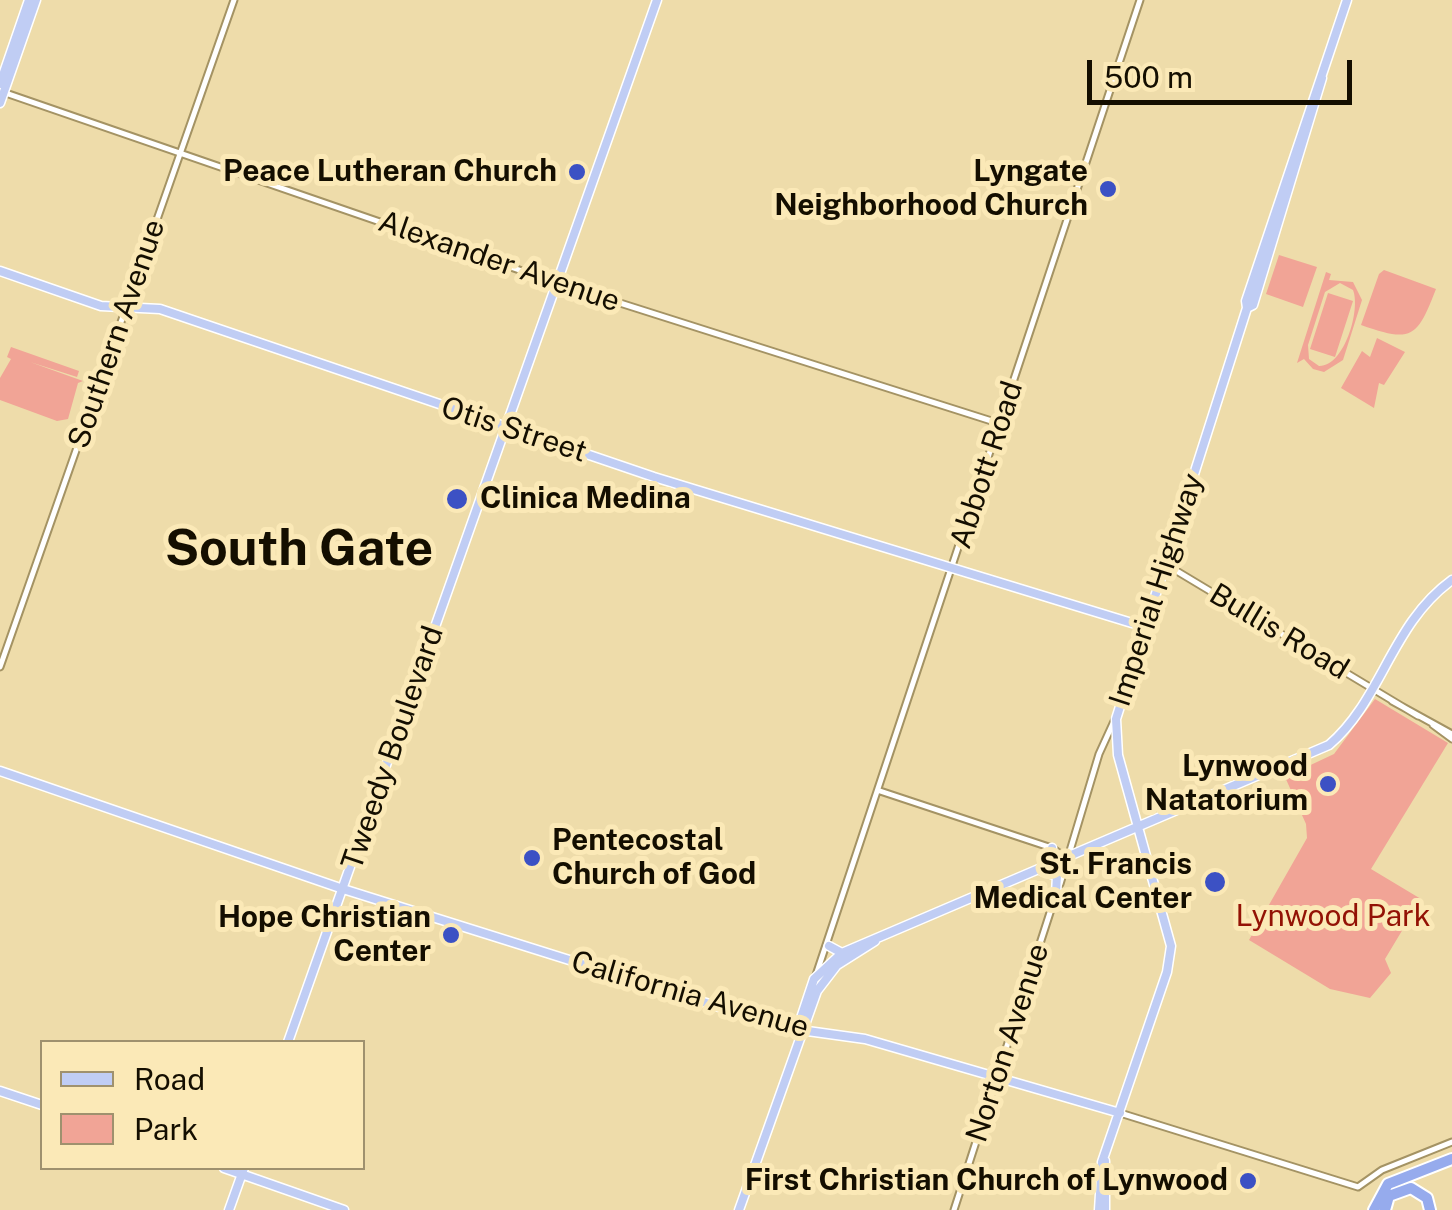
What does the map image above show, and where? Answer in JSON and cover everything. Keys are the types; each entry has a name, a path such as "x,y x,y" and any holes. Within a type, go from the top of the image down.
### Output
{"highway":[{"path":"1374,1210 1388,1184 1452,1159"},
{"path":"1385,1210 1397,1190 1411,1188 1427,1198 1430,1210"}],"main road":[{"path":"0,103 1,89 32,0"},
{"name":"Tweedy Boulevard","path":"289,1040 657,0"},
{"name":"Imperial Highway","path":"1102,1210 1098,1182 1170,954 1168,927 1118,755 1116,718 1248,308 1253,305 1280,224 1347,0"},
{"name":"Otis Street","path":"0,270 93,304 160,310 506,428 1145,627"},
{"path":"800,1031 814,979 842,953 1322,750 1346,728 1418,609 1452,580"},
{"name":"California Avenue","path":"0,771 343,889 800,1031 865,1039 1120,1113"},
{"path":"1048,867 1054,858 1052,848"},
{"path":"1038,872 1056,874 1056,893"},
{"path":"739,1210 800,1031 829,967 875,941"},
{"path":"829,946 842,953"},
{"path":"0,1091 40,1105"},
{"path":"229,1210 243,1171 344,1210"}],"street":[{"name":"Southern Avenue","path":"0,667 234,0"},
{"name":"Abbott Road","path":"814,979 880,791 1140,0"},
{"name":"Alexander Avenue","path":"1,89 557,283 1001,424"},
{"name":"Bullis Road","path":"1164,564 1452,737"},
{"name":"Norton Avenue","path":"954,1210 1098,762 1116,718"},
{"path":"1098,762 1118,755"},
{"path":"880,791 1052,848 1067,859"},
{"name":"Abbott Road","path":"829,967 833,929"},
{"name":"California Avenue","path":"1120,1113 1353,1186 1367,1185 1382,1170 1452,1142"}],"green space":[{"path":"1279,255 1317,267 1303,307 1266,294"},
{"path":"1384,270 1436,289 1423,318 1410,332 1392,334 1361,325 1379,274"},
{"path":"1326,272 1331,274 1329,280 1353,282 1362,300 1343,360 1324,372 1313,369 1304,359 1297,363","holes":["1340,283 1353,290 1355,310 1343,348 1328,364 1319,366 1309,359 1308,345 1325,292"]},
{"path":"1328,293 1353,301 1335,357 1310,349"},
{"path":"1377,338 1405,352 1384,385 1379,383 1374,408 1341,388 1362,351 1370,357"},
{"path":"11,347 79,371 77,377 30,362 83,381 78,383 68,419 57,421 0,400 0,378 11,359 7,357"},
{"name":"Lynwood Park","path":"1375,699 1448,743 1371,869 1421,899 1385,959 1391,973 1370,998 1330,989 1249,940 1307,838 1306,824 1285,777 1334,754"}],"place":[{"name":"Peace Lutheran Church","path":"577,172"},
{"name":"Lyngate Neighborhood Church","path":"1108,189"},
{"name":"Clinica Medina","path":"457,499"},
{"name":"Lynwood Natatorium","path":"1328,784"},
{"name":"Pentecostal Church of God","path":"532,858"},
{"name":"St. Francis Medical Center","path":"1215,882"},
{"name":"Hope Christian Center","path":"451,935"},
{"name":"First Christian Church of Lynwood","path":"1248,1181"}],"district":[{"name":"South Gate","path":"299,550"}]}
